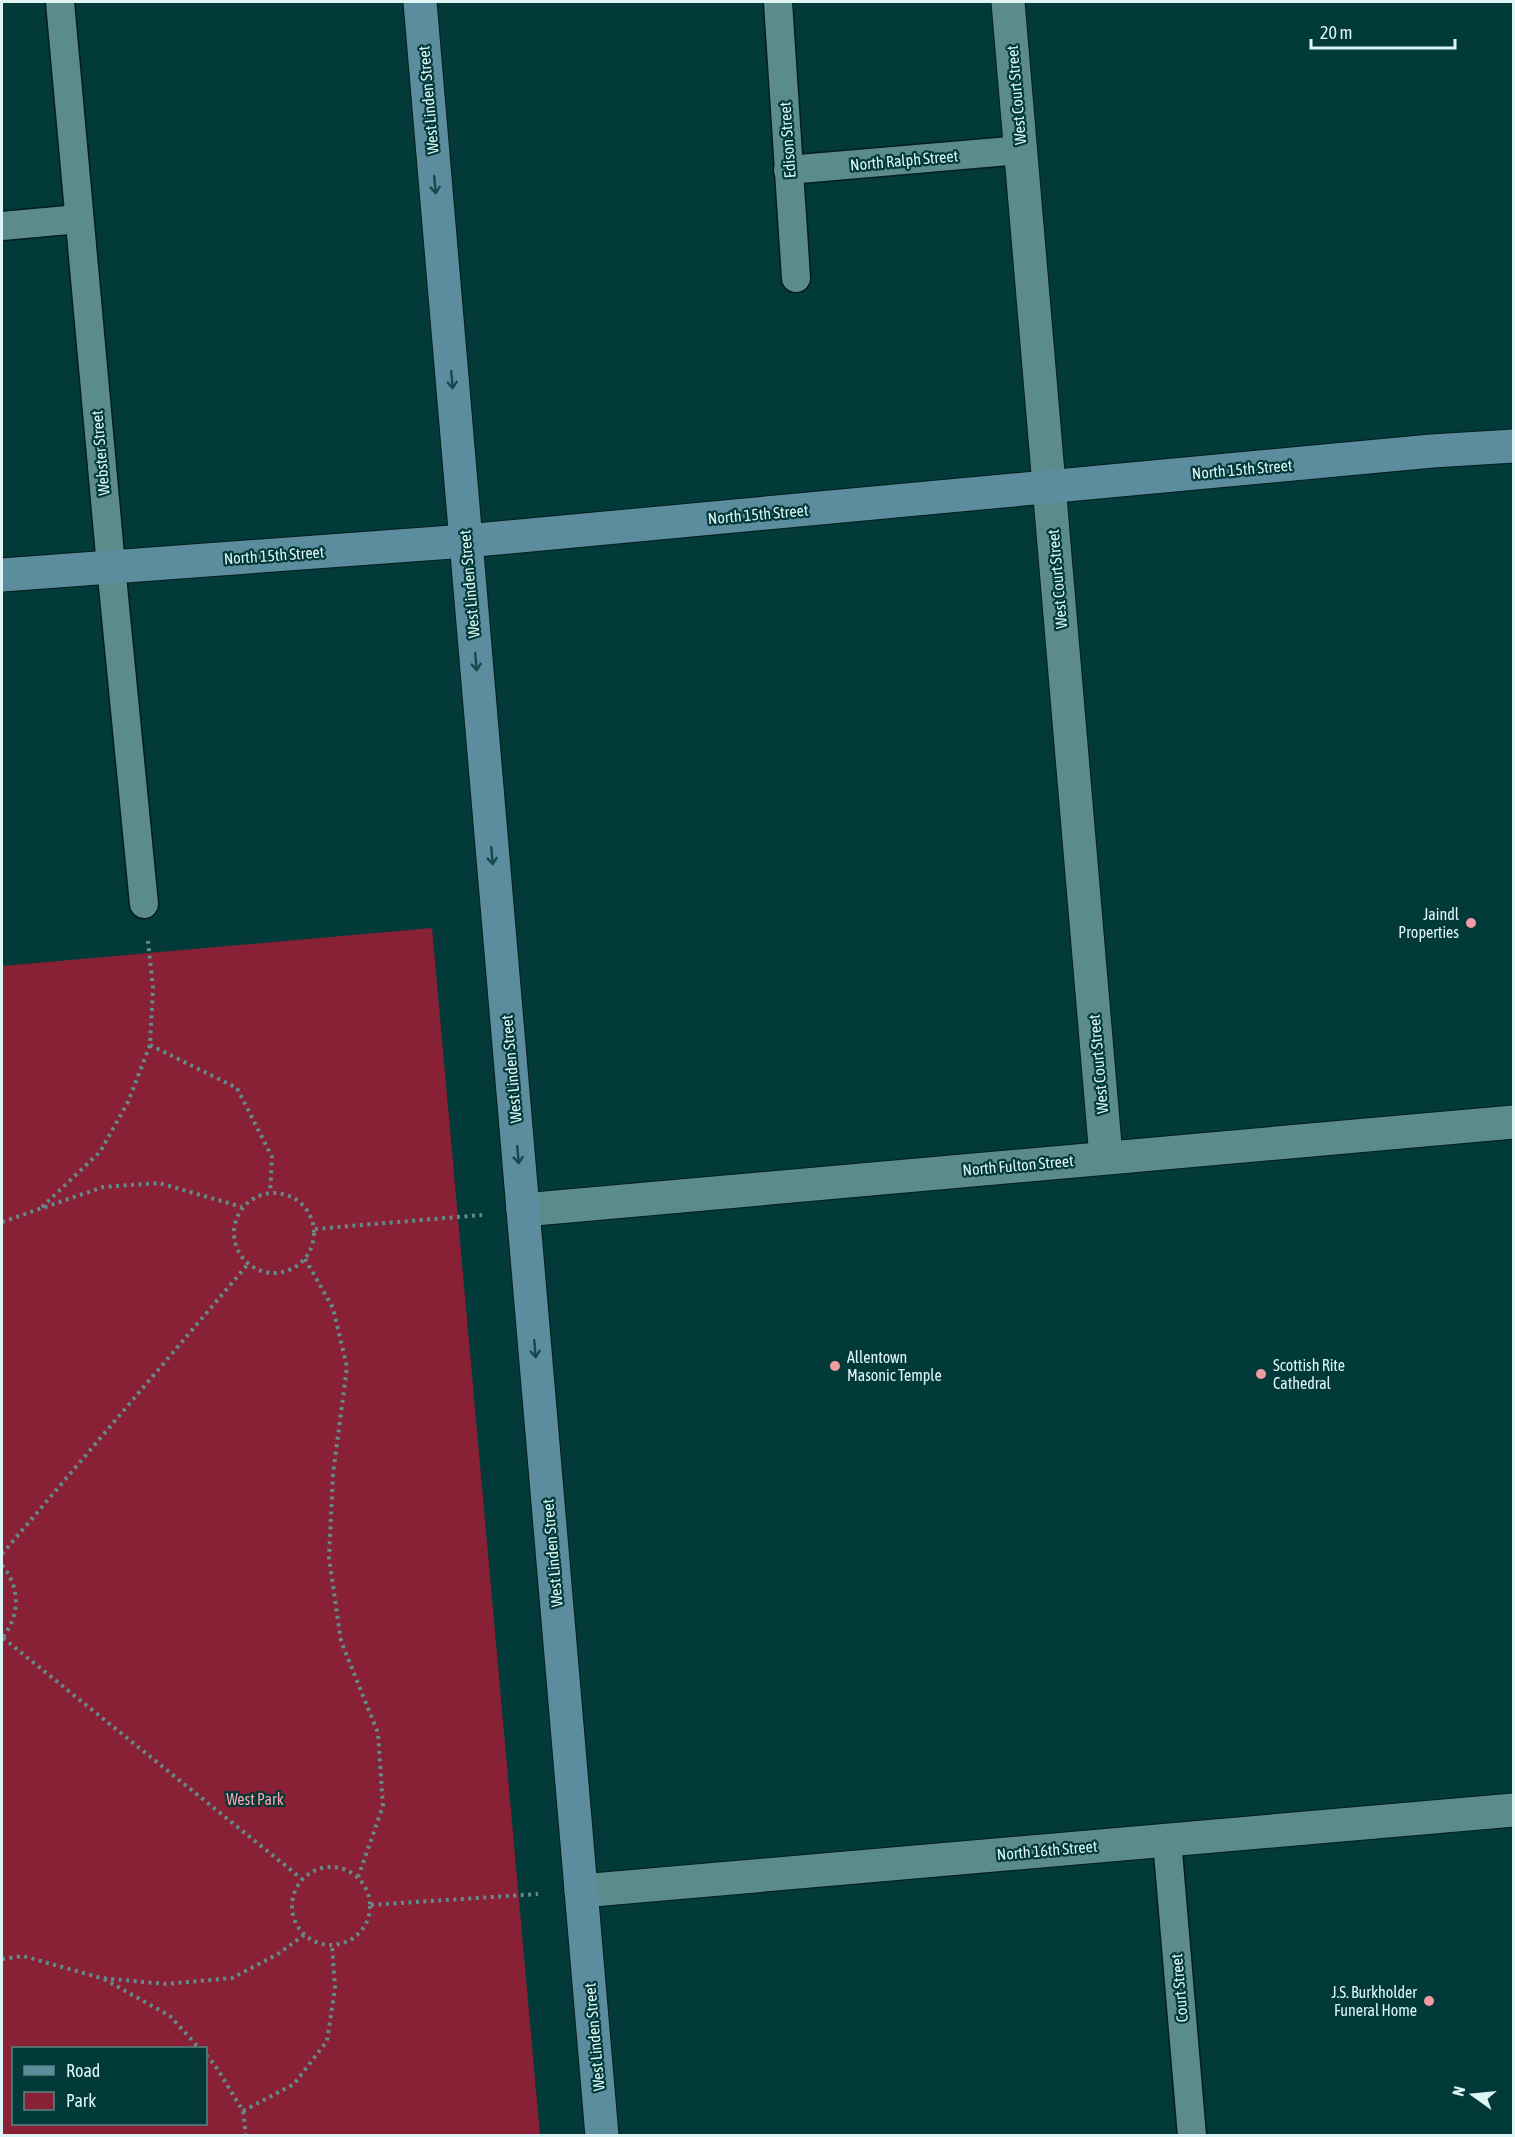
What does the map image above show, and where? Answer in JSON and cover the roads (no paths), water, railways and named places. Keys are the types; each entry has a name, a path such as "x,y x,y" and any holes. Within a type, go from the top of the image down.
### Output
{"street":[{"name":"West Linden Street","path":"420,2 602,2136"},
{"name":"West Court Street","path":"1008,2 1106,1157"},
{"name":"North 15th Street","path":"2,575 466,540 1432,451 1514,446"},
{"name":"North Fulton Street","path":"523,1210 1514,1122"},
{"name":"North 16th Street","path":"581,1891 1514,1810"}],"lane":[{"name":"Webster Street","path":"60,2 144,904"},
{"name":"Edison Street","path":"778,2 796,278"},
{"name":"North Ralph Street","path":"788,170 1021,150"},
{"path":"2,226 79,219"},
{"name":"Court Street","path":"1167,1840 1192,2136"}],"place":[{"name":"Jaindl Properties","path":"1471,923"},
{"name":"Allentown Masonic Temple","path":"835,1366"},
{"name":"Scottish Rite Cathedral","path":"1261,1374"},
{"name":"J.S. Burkholder Funeral Home","path":"1429,2001"}],"park label":[{"name":"West Park","path":"255,1799"}]}
